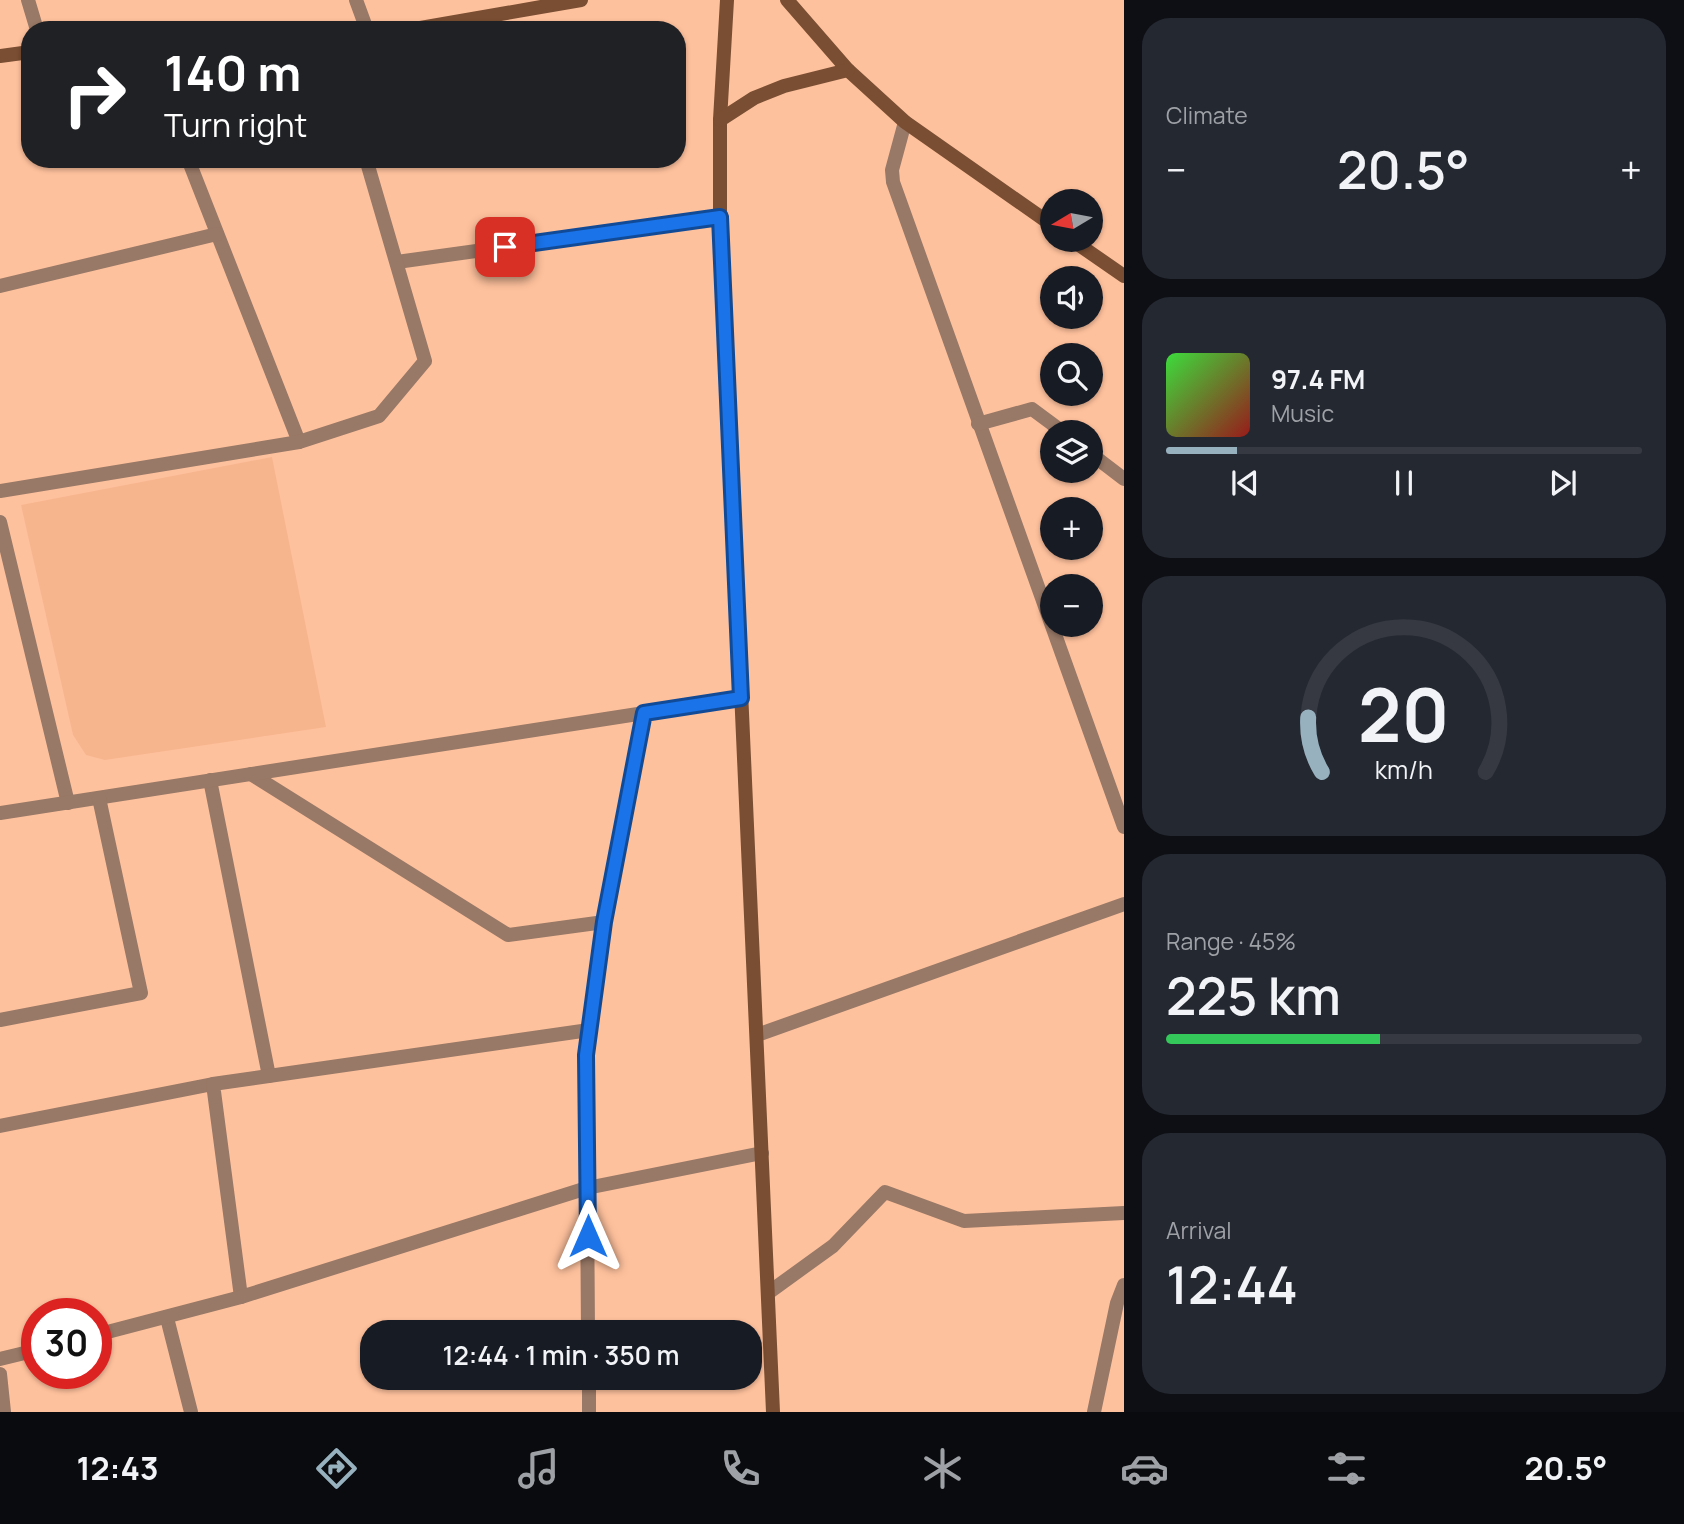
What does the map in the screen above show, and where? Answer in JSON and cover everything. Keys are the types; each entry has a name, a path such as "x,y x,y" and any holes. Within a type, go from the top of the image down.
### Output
{"main road":[{"path":"461,21 581,0"},
{"path":"727,0 720,120 720,217 773,1412"},
{"path":"787,0 848,70 905,122 1040,217"},
{"path":"0,56 21,53"},
{"path":"720,120 754,98 784,86 848,70"},
{"path":"1089,252 1124,276"}],"street":[{"path":"28,0 34,21"},
{"path":"356,0 364,21"},
{"path":"905,122 892,170 894,182 978,424 1124,827"},
{"path":"192,168 299,442"},
{"path":"0,491 299,442 379,416 425,361 369,168"},
{"path":"397,262 720,217"},
{"path":"0,286 218,234"},
{"path":"978,424 1032,409 1047,420"},
{"path":"1103,463 1124,479"},
{"path":"0,522 68,803"},
{"path":"0,813 741,698"},
{"path":"589,1320 586,1055 604,922 644,713"},
{"path":"251,774 508,935 604,922"},
{"path":"210,780 269,1076"},
{"path":"0,1020 141,993 99,798"},
{"path":"757,1035 1124,904"},
{"path":"0,1126 213,1084 589,1030"},
{"path":"213,1084 241,1297"},
{"path":"112,1331 241,1297 587,1188 762,1153"},
{"path":"768,1293 833,1246 885,1192 964,1221 1124,1213"},
{"path":"1094,1412 1124,1285"},
{"path":"167,1318 191,1412"},
{"path":"0,1359 21,1354"},
{"path":"0,1374 4,1412"},
{"path":"589,1390 589,1412"}],"shaded area":[{"path":"272,457 326,727 105,760 86,755 73,735 21,505"}],"route":[{"path":"505,247 720,217 741,698 644,713 604,922 586,1055 588,1236"}]}
